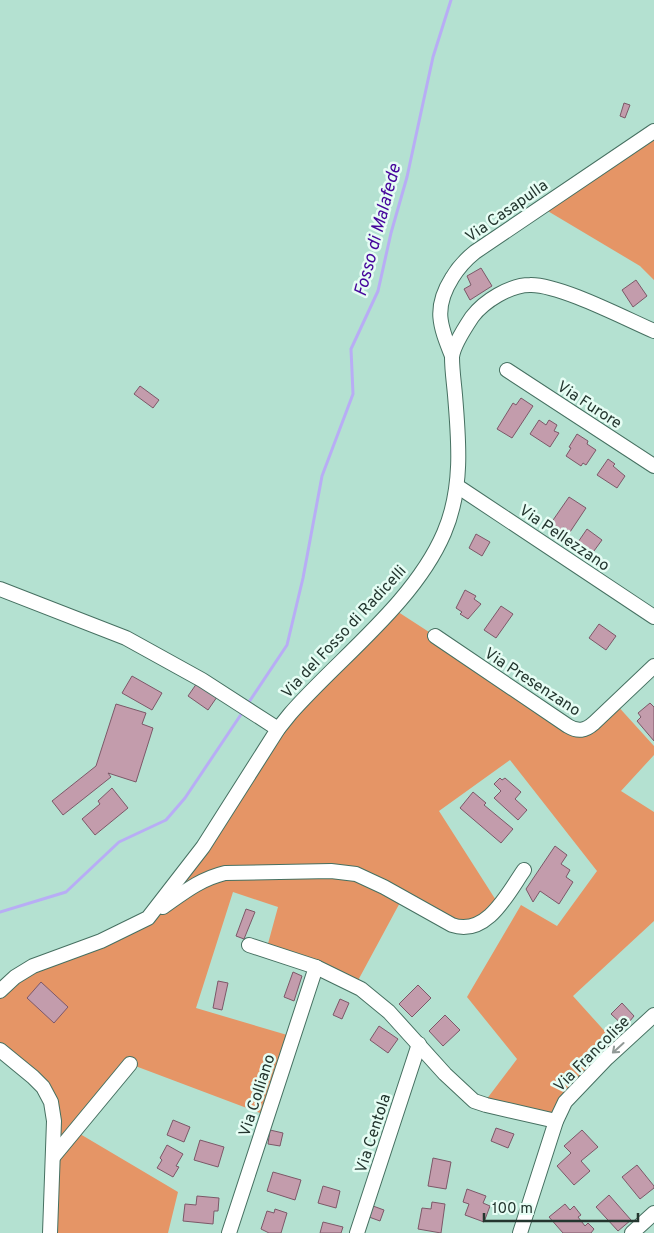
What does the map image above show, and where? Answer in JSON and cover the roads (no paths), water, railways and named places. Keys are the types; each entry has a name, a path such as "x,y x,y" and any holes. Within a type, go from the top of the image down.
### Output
{"street":[{"name":"Via Casapulla","path":"452,356 443,333 439,308 445,288 460,266 475,252 654,131"},
{"path":"452,356 468,324 482,306 498,295 530,285 551,288 568,294 654,331"},
{"name":"Via del Fosso di Radicelli","path":"0,990 33,966 102,941 148,918 198,854 278,729 308,694 392,608 417,577 435,551 445,532 457,486 459,449 452,356"},
{"name":"Via Furore","path":"507,370 654,466"},
{"name":"Via Pellezzano","path":"457,486 654,617"},
{"path":"0,589 126,638 202,680 278,729"},
{"name":"Via Presenzano","path":"436,636 568,726 577,730 591,726 654,666"},
{"path":"148,918 193,886 214,876 233,873 331,871 351,873 366,878 452,925 464,928 478,924 495,911 524,870"},
{"path":"250,946 316,967 355,986 373,998 419,1044 444,1074 474,1101 556,1122"},
{"name":"Via Colliano","path":"229,1233 316,967"},
{"name":"Via Francolise","path":"520,1233 563,1105 607,1058 654,1015"},
{"name":"Via Centola","path":"357,1233 419,1044"},
{"path":"0,1050 30,1074 43,1087 50,1098 54,1121 50,1233"},
{"path":"53,1157 130,1064"},
{"path":"632,1233 654,1213"}],"waterway":[{"name":"Fosso di Malafede","path":"247,705 287,645 303,578 322,476 353,394 351,349 378,291 391,233 407,177 433,57 451,0"},
{"path":"0,912 66,892 119,842 166,820 185,798 244,710"}]}
